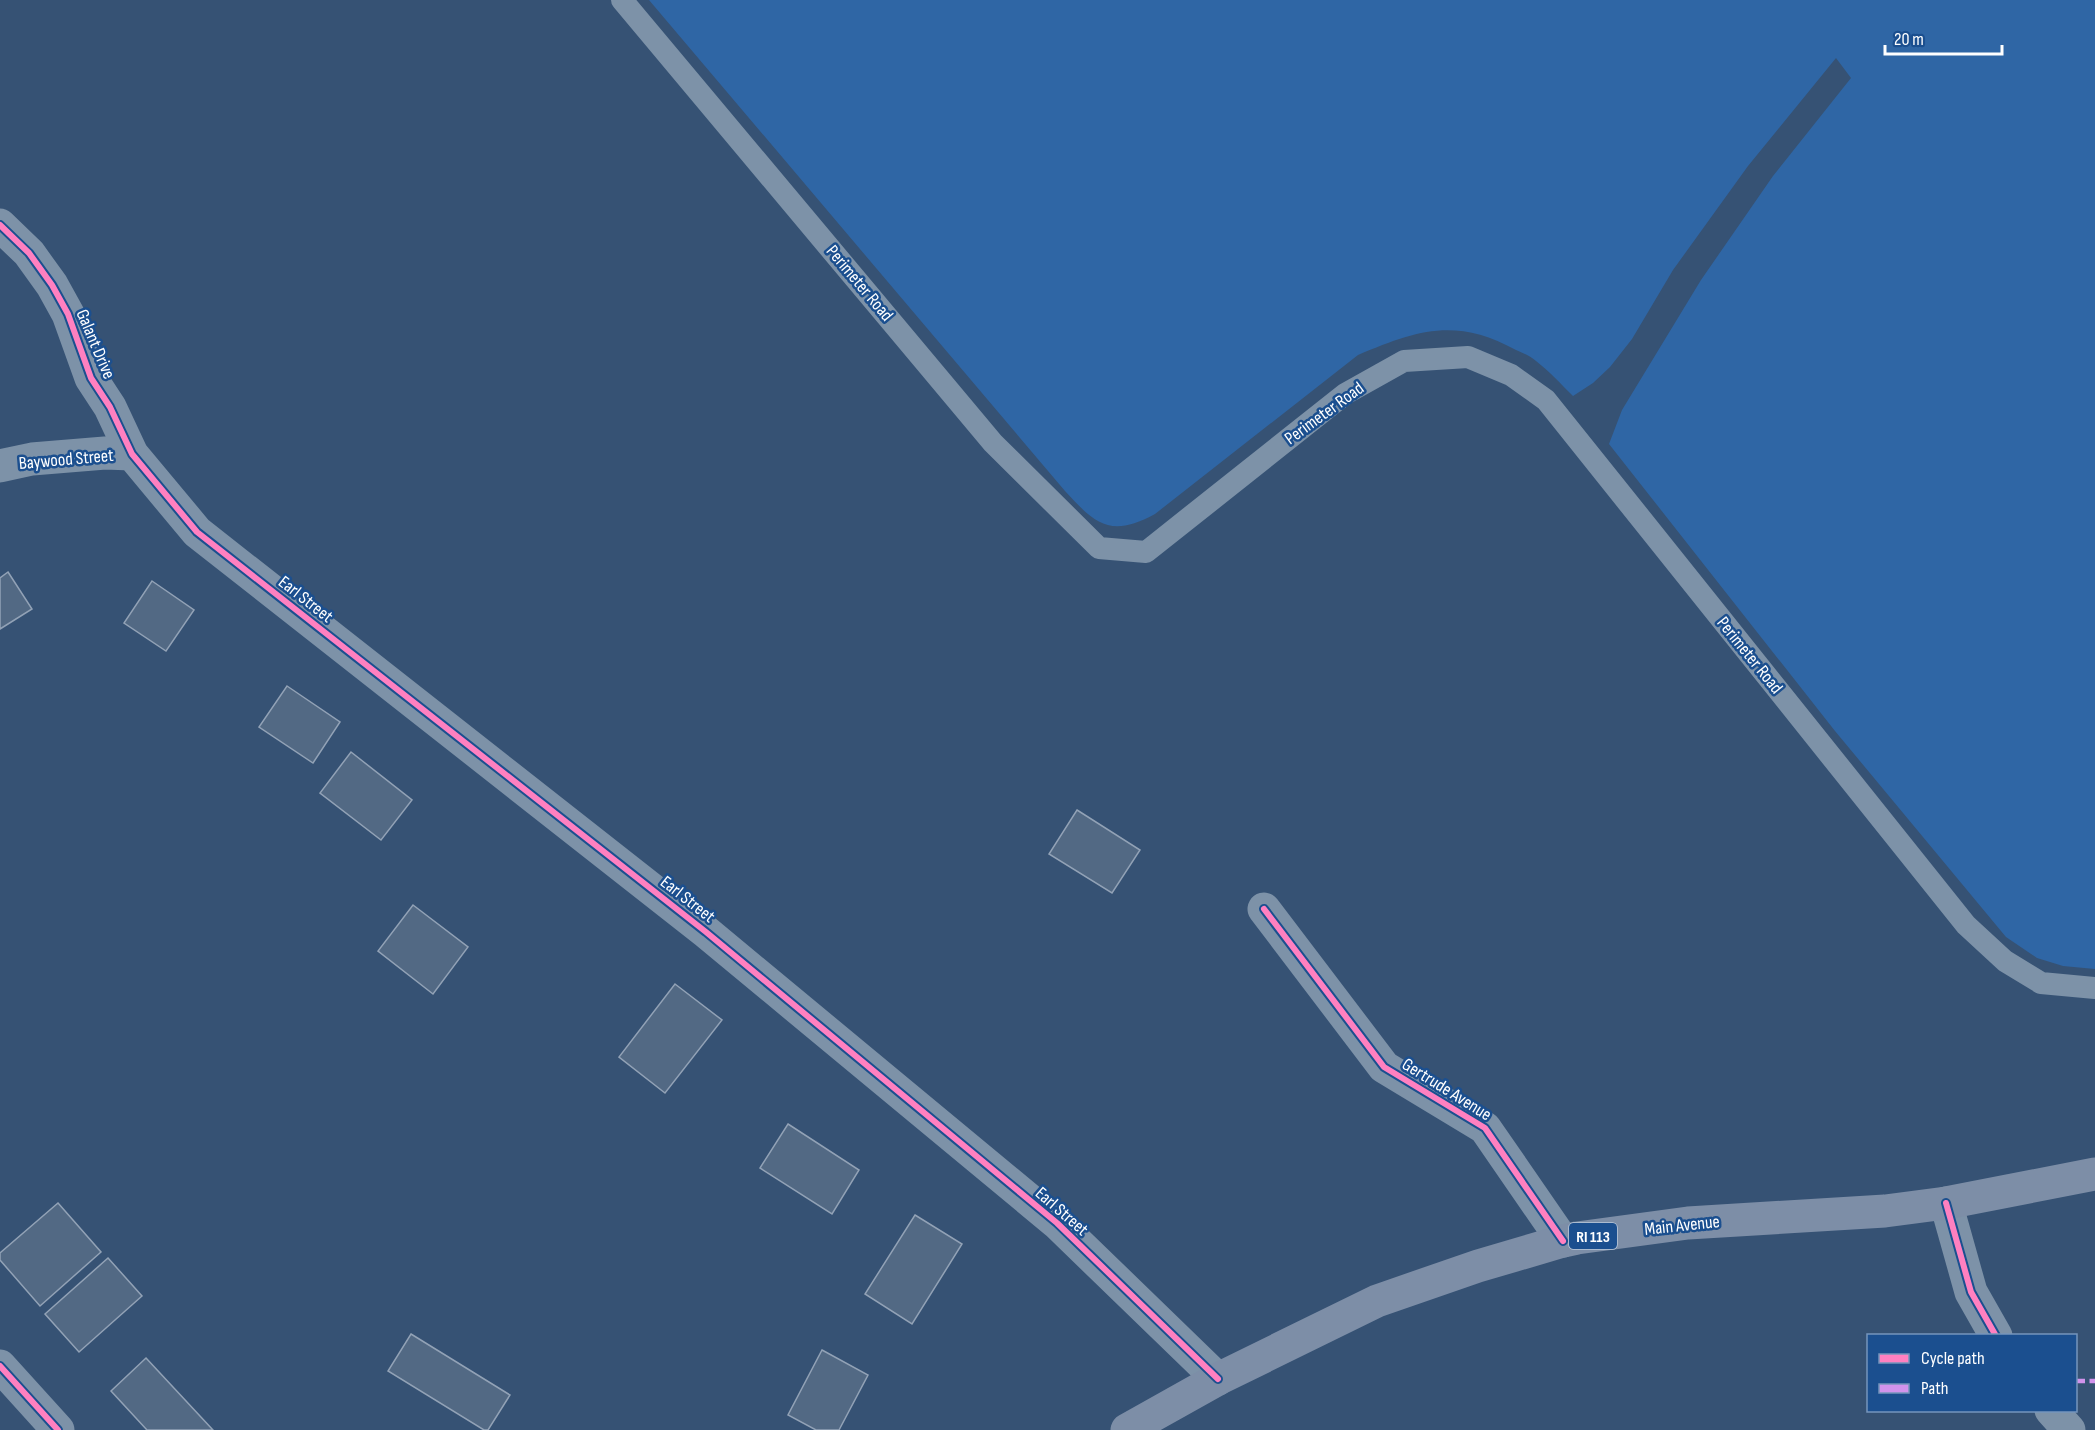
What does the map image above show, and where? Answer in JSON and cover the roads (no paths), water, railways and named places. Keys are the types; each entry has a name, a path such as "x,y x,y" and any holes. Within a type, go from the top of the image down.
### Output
{"main road":[{"name":"Main Avenue","path":"1127,1430 1218,1379 1377,1301 1478,1266 1563,1241 1688,1223 1885,1211 1946,1203 2095,1174"}],"street":[{"name":"Galant Drive","path":"0,225 29,253 52,285 68,314 91,378 110,407 132,454"},
{"name":"Baywood Street","path":"0,466 32,459 105,453 132,454"},
{"name":"Earl Street","path":"132,454 197,532 705,932 1057,1223 1218,1379"},
{"name":"Gertrude Avenue","path":"1264,909 1384,1067 1485,1128 1563,1241"},
{"path":"1946,1203 1971,1292 1994,1334"},
{"path":"0,1366 58,1430"},
{"path":"2053,1412 2069,1430"}],"lane":[{"name":"Perimeter Road","path":"622,0 993,442 1099,548 1146,552 1345,394 1404,361 1468,357 1511,375 1546,400 1966,925 2005,961 2041,983 2095,988"}]}
